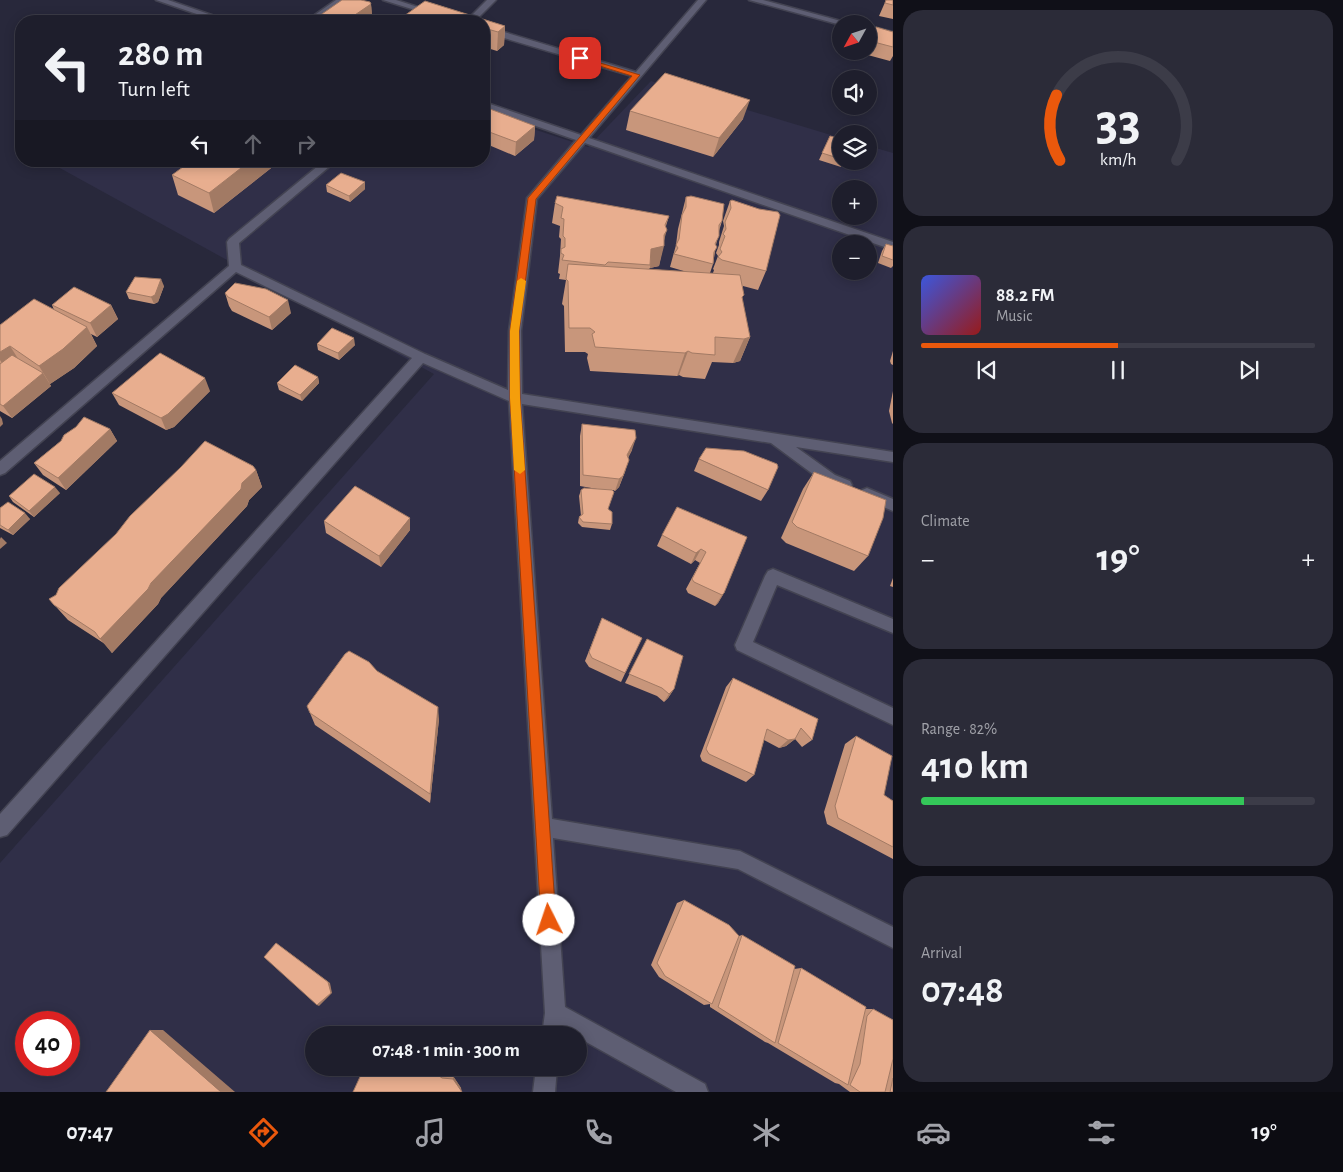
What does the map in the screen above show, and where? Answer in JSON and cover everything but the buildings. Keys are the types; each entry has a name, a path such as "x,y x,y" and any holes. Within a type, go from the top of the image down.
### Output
{"street":[{"path":"160,0 206,15"},
{"path":"319,15 342,0"},
{"path":"387,0 438,15"},
{"path":"476,15 492,0"},
{"path":"553,1026 555,1013 515,398 515,331 532,198 702,0"},
{"path":"753,0 832,20"},
{"path":"490,31 637,75"},
{"path":"878,31 893,35"},
{"path":"490,107 893,246"},
{"path":"235,267 232,242 324,167"},
{"path":"235,267 421,357 515,398 893,457"},
{"path":"0,469 235,267"},
{"path":"0,828 421,357"},
{"path":"773,438 830,479 893,505"},
{"path":"893,626 773,576 743,645 893,717"},
{"path":"543,827 740,860 893,938"},
{"path":"555,1013 697,1092"},
{"path":"544,1092 546,1076"}],"shaded area":[{"path":"651,81 832,135 832,170 877,170 877,148 893,153 893,1092 0,1092 0,863 434,374 58,167 490,167 490,115 588,147"}],"slow traffic":[{"path":"520,470 515,398 515,331 521,281"}],"route":[{"path":"549,920 515,398 515,331 532,198 637,75 580,58"}]}
